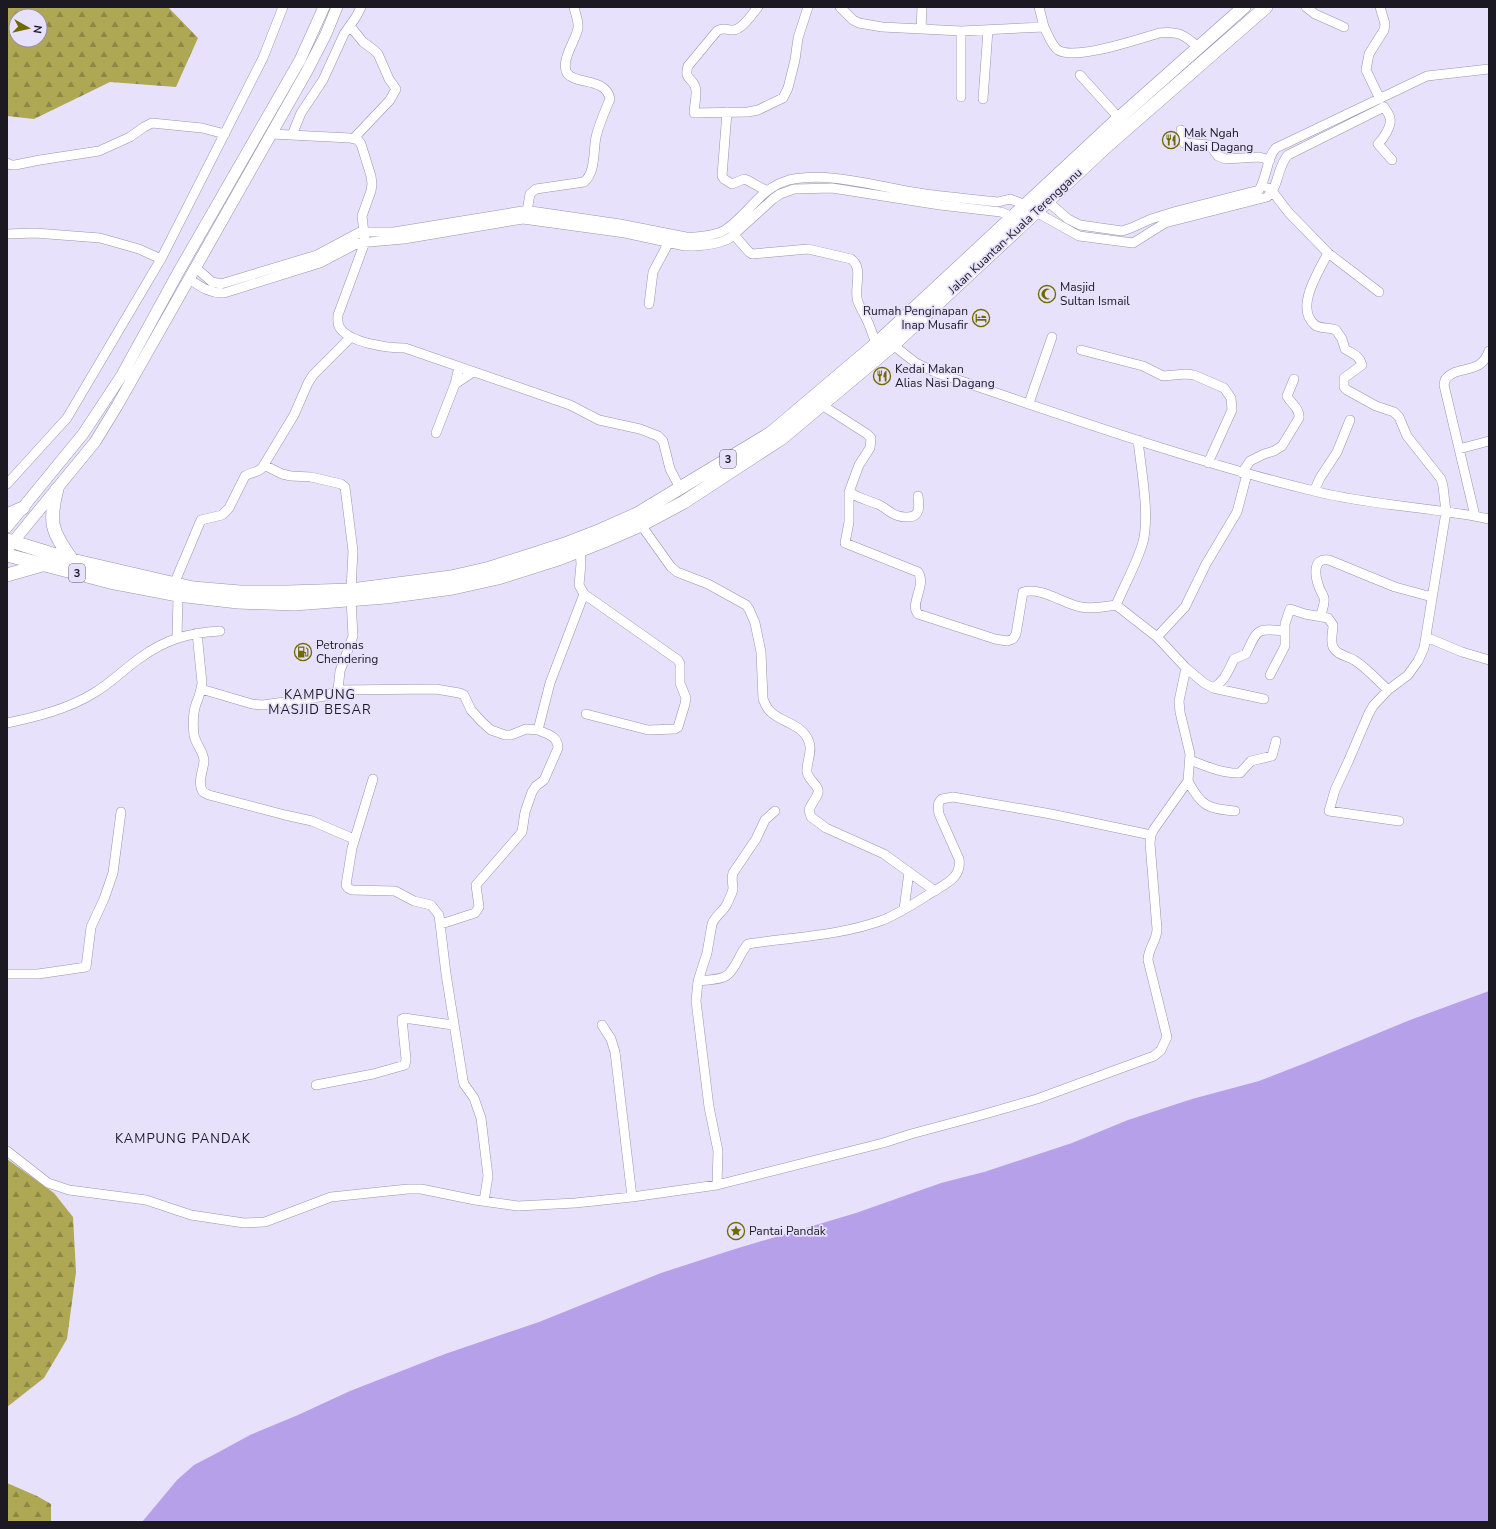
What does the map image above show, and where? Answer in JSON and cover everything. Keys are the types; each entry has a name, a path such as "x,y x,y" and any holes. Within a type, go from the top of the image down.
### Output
{"highway":[{"name":"Jalan Kuantan-Kuala Terengganu","path":"7,554 110,582 176,590 193,588 240,592 288,592 351,595 453,588 498,578 580,550 641,525 684,502 782,438 893,345 1119,118 1244,7"},
{"name":"Jalan Kuantan-Kuala Terengganu","path":"351,595 452,577 490,568 565,544 637,514 771,434 876,344 1013,217 1048,201 1109,144 1264,8"},
{"path":"57,489 52,507 53,526 57,538 72,560"},
{"path":"7,515 23,508"},
{"name":"Jalan Kuantan-Kuala Terengganu","path":"9,544 72,560 176,590"},
{"path":"7,575 44,565"}],"main road":[{"path":"7,527 83,434 122,375 178,271 300,60 324,7"},
{"path":"9,544 57,489 95,442 156,339 195,267 271,134 326,34 337,7"}],"street":[{"path":"7,484 67,418 161,259 263,58 283,7"},
{"path":"292,135 301,113 323,80 344,34 361,7"},
{"path":"527,210 530,194 536,189 584,182 588,178 591,172 596,137 610,98 609,93 603,87 572,76 567,72 566,67 570,47 578,29 574,7"},
{"path":"758,7 742,26 733,30 723,28 717,31 688,66 686,72 687,76 696,90 694,113 748,112 758,110 783,98 786,94 794,65 798,38 808,7"},
{"path":"840,7 853,20 859,23 882,27 961,31 1044,26"},
{"path":"921,29 922,7"},
{"path":"1039,7 1044,26 1055,47 1063,52 1073,54 1091,52 1160,33 1169,32 1185,36 1199,48"},
{"path":"1306,7 1315,14 1344,27"},
{"path":"1380,7 1385,24 1384,30 1369,54 1366,70 1380,99"},
{"path":"350,26 363,42 378,54 389,79 396,89 390,100 354,138"},
{"path":"983,100 988,30"},
{"path":"961,31 961,97"},
{"path":"1048,201 1068,219 1080,225 1122,231 1151,219 1177,211 1257,190 1262,184 1270,160 1276,148 1427,76 1489,69"},
{"path":"1080,75 1119,118"},
{"path":"195,267 212,282 221,284 317,255 355,234 365,231 394,232 527,210 620,224 694,238 722,232 767,191 789,180 811,177 846,180 940,196 998,202 1010,199 1031,208 1079,236 1133,243 1165,223 1267,197 1272,190 1282,164 1288,156 1384,107 1390,116 1391,121 1378,144 1392,160"},
{"path":"727,112 722,176 732,184 744,179 767,191"},
{"path":"7,163 15,165 99,151 130,137 144,126 152,124 202,128 225,134"},
{"path":"1181,130 1184,143 1210,145 1221,158 1259,158 1270,160"},
{"path":"271,134 354,138 361,144 371,176 371,191 362,216 365,231 365,242 338,315 340,328 350,338 388,348 405,348 570,405 599,420 640,429 658,436 663,441 670,469 680,488"},
{"path":"1262,184 1272,190 1288,213 1328,253 1379,292"},
{"path":"189,279 209,291 224,293 320,263 347,248 365,242 404,239 523,219 617,232 695,246 725,241 734,235 773,199 780,194 794,189 832,188 940,205 1001,212 1013,217"},
{"path":"7,234 35,233 100,238 139,249 161,259"},
{"path":"734,235 752,254 808,249 851,259 856,262 858,268 856,296 876,344"},
{"path":"649,304 653,272 669,242"},
{"path":"1328,253 1309,292 1306,304 1308,315 1317,326 1336,330 1342,339 1345,349 1356,354 1361,361 1361,366 1344,378 1344,387 1376,406 1394,412 1399,417 1406,436 1441,479 1443,486 1446,512 1424,648 1418,661 1408,675 1388,690 1373,706 1335,790 1329,810 1399,821"},
{"path":"1029,404 1052,337"},
{"path":"177,638 176,590 201,520 222,515 229,508 245,476 249,473 259,471 264,465 294,416 313,375 350,338"},
{"path":"893,345 924,368 1138,440 1249,475 1314,491 1365,501 1489,519"},
{"path":"1081,350 1143,366 1163,376 1186,374 1224,388 1231,398 1233,405 1232,410 1208,463"},
{"path":"1475,516 1444,380 1451,373 1479,365 1487,357 1489,351"},
{"path":"436,433 455,384 459,367"},
{"path":"455,384 473,372"},
{"path":"1157,637 1185,607 1206,564 1237,512 1249,475 1250,461 1264,454 1274,452 1282,446 1299,418 1300,413 1287,396 1294,380"},
{"path":"823,404 828,410 871,438 870,448 860,465 849,492 849,522 845,543 918,572 921,580 915,609 918,614 995,639 1007,640 1013,639 1016,634 1024,592 1027,591 1044,594 1068,604 1082,607 1095,608 1116,605 1157,637 1186,668 1204,683 1213,688 1264,699"},
{"path":"1314,491 1323,472 1337,452 1350,420"},
{"path":"1116,605 1140,550 1145,527 1145,510 1138,440"},
{"path":"1459,449 1489,441"},
{"path":"264,465 282,474 311,477 341,484 345,487 352,544 351,595 353,636 340,671 338,690"},
{"path":"849,492 860,499 877,504 896,516 901,517 913,517 916,515 920,506 918,496"},
{"path":"641,525 671,567 677,572 708,584 746,605 750,609 755,623 761,652 763,699 765,706 769,711 792,723 805,734 809,740 811,751 807,766 808,776 818,788 818,792 809,810 812,817 826,828 884,854 935,891"},
{"path":"580,550 581,564 579,585 584,594 678,660 680,664 680,682 686,698 686,704 678,727 675,729 648,730 586,714"},
{"path":"1320,617 1324,599 1319,587 1315,567 1317,562 1321,560 1329,560 1395,587 1432,597"},
{"path":"538,730 550,683 584,594"},
{"path":"1270,675 1285,646 1285,631 1290,609 1304,614 1328,618 1333,625 1331,638 1333,647 1337,653 1354,660 1388,690"},
{"path":"1213,688 1221,683 1234,659 1246,654 1260,630 1266,629 1285,631"},
{"path":"7,723 57,710 92,694 114,680 154,648 177,638 197,633 220,631"},
{"path":"197,633 201,689 194,714 194,735 196,743 203,755 204,761 200,783 203,792 285,816 312,821 354,839"},
{"path":"1426,637 1462,652 1489,660"},
{"path":"7,1151 44,1180 58,1187 69,1190 146,1200 191,1215 244,1223 264,1222 331,1197 408,1189 421,1189 518,1206 574,1204 717,1185 882,1143 1037,1099 1154,1056 1161,1050 1167,1037 1148,960 1150,948 1155,941 1157,929 1150,843 1151,835 1188,781 1190,760 1179,701 1186,668"},
{"path":"201,689 252,704 263,705 326,696 338,690 436,689 459,692 464,695 471,710 490,730 511,735 526,729 538,730 556,739 558,748 544,780 536,786 532,792 525,812 522,832 476,885 478,909 475,913 442,924"},
{"path":"1190,760 1217,769 1235,773 1240,772 1251,761 1272,756 1276,741"},
{"path":"373,778 354,839 346,885 352,890 395,891 414,901 430,905 439,915 442,924 443,950 453,1025 464,1084 474,1098 481,1118 488,1176 484,1201"},
{"path":"1188,781 1197,796 1208,806 1216,810 1235,811"},
{"path":"698,981 728,976 748,944 837,933 882,920 904,910 955,877 960,867 959,859 939,814 939,802 942,799 953,797 1051,814 1151,835"},
{"path":"717,1185 718,1151 709,1106 696,993 714,919 723,910 733,890 733,873 756,839 765,820 775,811"},
{"path":"7,974 38,974 86,967 91,927 104,899 113,873 121,812"},
{"path":"904,910 909,872"},
{"path":"316,1085 373,1074 405,1065 406,1059 402,1019 404,1018 453,1025"},
{"path":"602,1025 611,1039 615,1052 632,1197"}],"green space":[{"path":"7,7 168,7 198,38 176,87 110,82 34,119 7,116"},
{"path":"7,1159 54,1193 73,1217 76,1272 67,1339 44,1378 7,1407"},
{"path":"7,1483 51,1504 51,1522 7,1522"}],"shaded area":[{"path":"1489,991 1489,1522 142,1522 177,1480 194,1465 250,1435 350,1391 445,1354 539,1322 661,1273 856,1213 941,1183 984,1172 1072,1143 1128,1120 1192,1099 1259,1081 1410,1020"}],"place":[{"name":"Mak Ngah Nasi Dagang","path":"1171,140"},
{"name":"Masjid Sultan Ismail","path":"1047,294"},
{"name":"Rumah Penginapan Inap Musafir","path":"981,318"},
{"name":"Kedai Makan Alias Nasi Dagang","path":"882,376"},
{"name":"Petronas Chendering","path":"303,652"},
{"name":"Pantai Pandak","path":"736,1231"}],"district":[{"name":"KAMPUNG MASJID BESAR","path":"320,702"},
{"name":"KAMPUNG PANDAK","path":"183,1139"}]}
